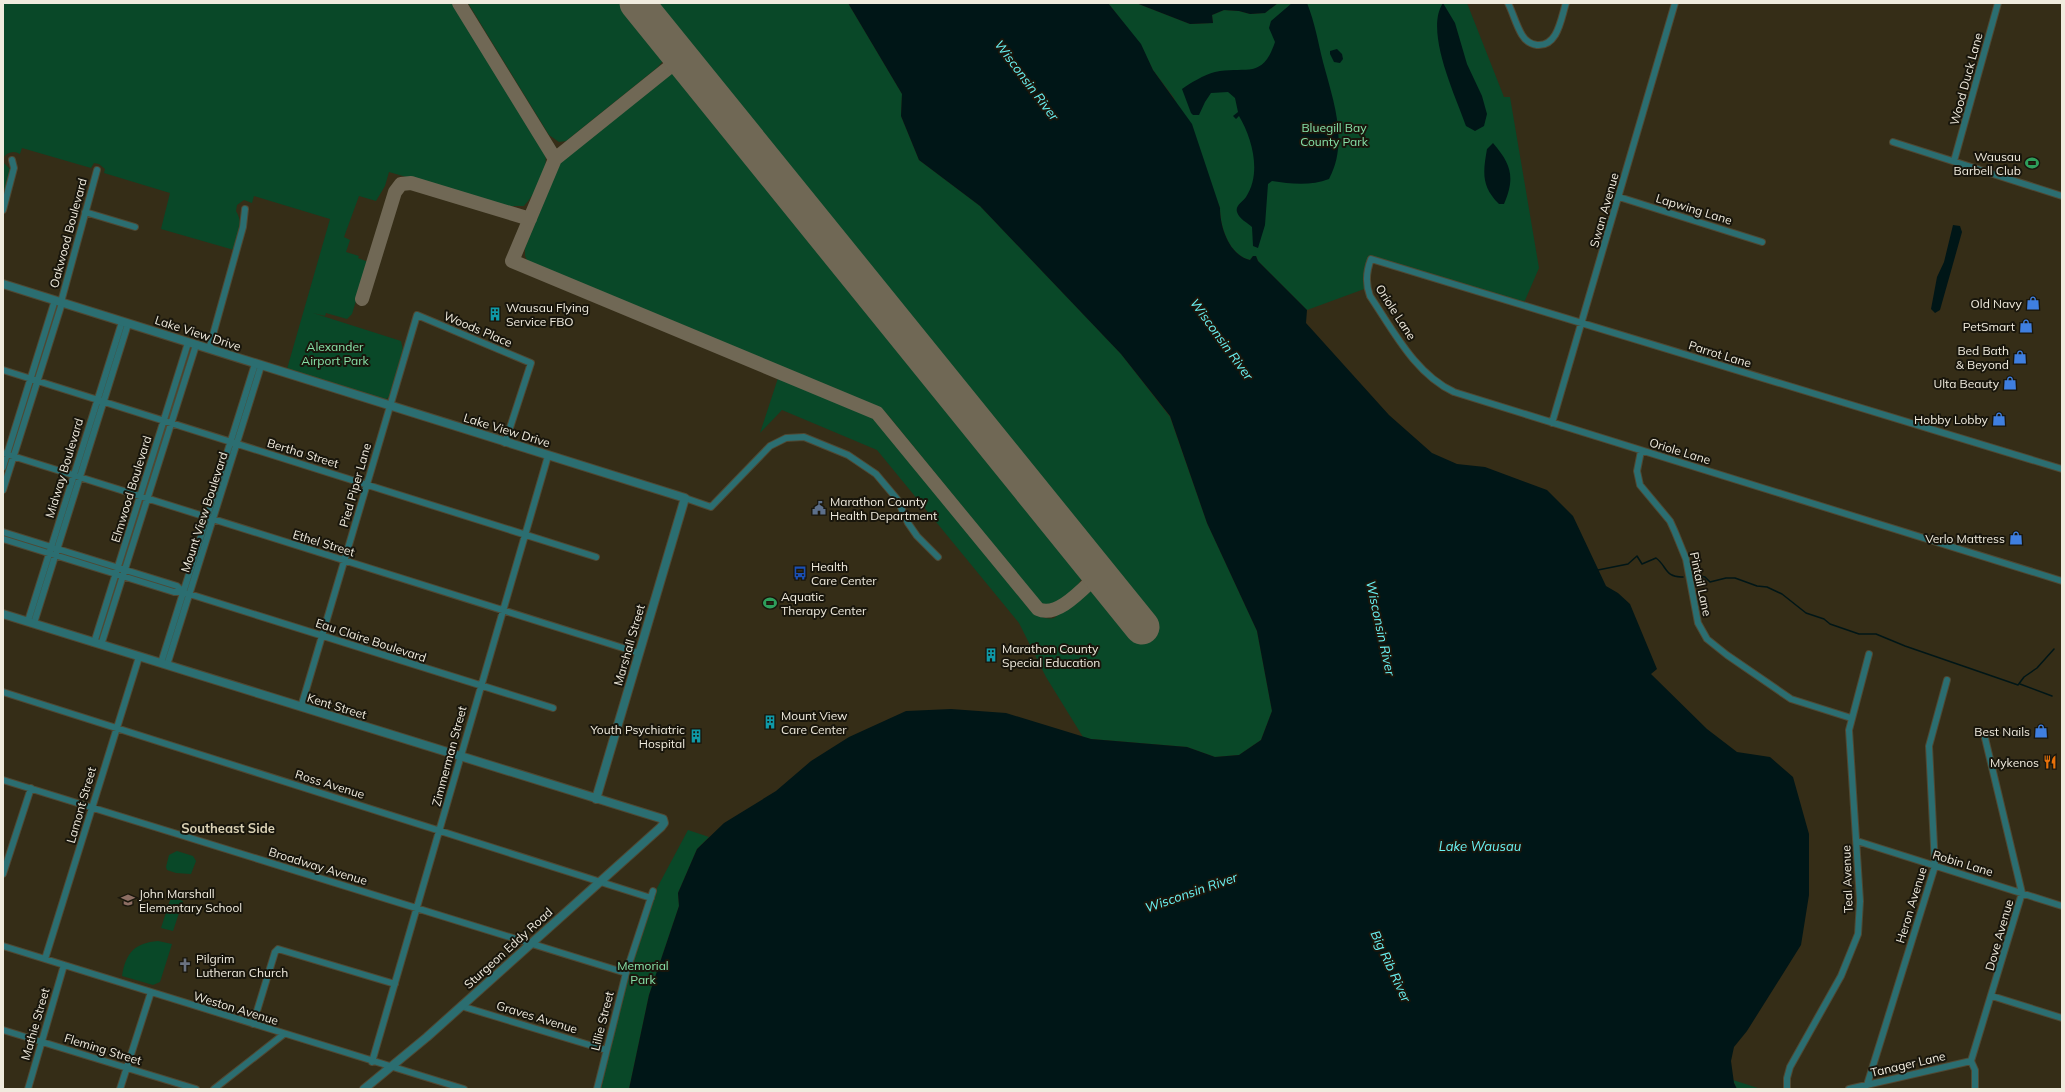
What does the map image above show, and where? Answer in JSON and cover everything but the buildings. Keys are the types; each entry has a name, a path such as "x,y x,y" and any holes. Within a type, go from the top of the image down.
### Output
{"street":[{"path":"1508,3 1527,42 1535,45 1544,45 1552,40 1558,31 1566,3"},
{"name":"Swan Avenue","path":"1552,424 1675,3"},
{"name":"Wood Duck Lane","path":"1954,161 1997,3"},
{"path":"1893,142 2062,196"},
{"path":"3,210 14,168 12,160"},
{"name":"Oakwood Boulevard","path":"3,490 38,382 97,170"},
{"name":"Lapwing Lane","path":"1619,197 1762,242"},
{"path":"209,350 244,223 245,209"},
{"path":"85,212 135,227"},
{"name":"Parrot Lane","path":"1371,259 2062,469"},
{"name":"Oriole Lane","path":"1371,259 1366,278 1370,296 1416,362 1432,380 1446,389 1464,397 2062,580"},
{"name":"Lake View Drive","path":"3,284 711,507 770,446 786,438 804,437 848,455 876,474 897,499 908,523 917,536 938,557"},
{"name":"Oakwood Boulevard","path":"3,467 5,454 60,302"},
{"name":"Woods Place","path":"417,315 531,363 505,443"},
{"name":"Pied Piper Lane","path":"301,707 417,315"},
{"name":"Midway Boulevard","path":"31,622 125,323"},
{"name":"Elmwood Boulevard","path":"98,644 117,571 140,496 164,421 192,344"},
{"name":"Elmwood Boulevard","path":"98,644 124,573 171,423 192,344"},
{"name":"Mount View Boulevard","path":"164,664 258,365"},
{"name":"Bertha Street","path":"3,370 596,557"},
{"name":"Pintail Lane","path":"1641,451 1637,471 1640,485 1670,520 1676,532 1686,559 1698,624 1707,639 1727,655 1791,698 1851,718"},
{"name":"Ethel Street","path":"5,454 639,654"},
{"name":"Zimmerman Street","path":"372,1062 440,830 502,610 548,456"},
{"name":"Marshall Street","path":"596,799 685,498"},
{"name":"Eau Claire Boulevard","path":"3,532 53,551 124,573 174,592 186,593 553,708"},
{"name":"Eau Claire Boulevard","path":"3,539 53,551"},
{"name":"Kent Street","path":"3,614 660,818 664,822"},
{"name":"Teal Avenue","path":"1787,1089 1787,1078 1790,1067 1841,976 1858,934 1860,901 1849,730 1869,654"},
{"name":"Lamont Street","path":"44,959 91,814 91,806 139,657"},
{"name":"Heron Avenue","path":"1867,1085 1935,866 1929,746 1946,680"},
{"name":"Ross Avenue","path":"3,692 600,881 652,894"},
{"name":"Dove Avenue","path":"1975,1089 1975,1070 1971,1061 1992,996 2022,893 1985,738"},
{"name":"Broadway Avenue","path":"3,780 91,806 529,944 626,973"},
{"path":"3,874 31,788"},
{"name":"Sturgeon Eddy Road","path":"364,1089 392,1068 655,832 664,822"},
{"name":"Robin Lane","path":"1856,841 2062,906"},
{"name":"Lillie Street","path":"597,1089 626,973 652,894"},
{"name":"Weston Avenue","path":"3,946 372,1062 464,1089"},
{"path":"253,1024 276,950 281,949 395,984"},
{"name":"Mathie Street","path":"28,1089 64,965"},
{"path":"120,1089 151,992"},
{"path":"1992,996 2062,1018"},
{"name":"Graves Avenue","path":"461,1006 606,1050"},
{"name":"Fleming Street","path":"3,1030 196,1089"},
{"path":"214,1089 284,1034"},
{"name":"Tanager Lane","path":"1849,1089 1971,1061"}],"green space":[{"name":"Alexander Airport Park","path":"3,3 454,3 544,149 546,164 544,172 533,194 524,206 507,206 389,172 385,186 376,201 359,196 344,237 350,240 346,252 359,256 358,258 368,262 352,314 347,319 326,313 325,316 313,313 401,341 403,350 389,397 385,400 287,369 330,219 254,196 252,203 244,200 237,205 236,211 240,225 234,250 161,229 170,193 104,173 105,169 99,164 94,163 91,168 22,148 20,154 11,152 6,154 3,158"},
{"path":"468,3 624,3 664,52 663,61 658,67 566,141 559,142 549,135"},
{"path":"655,3 848,3 902,94 901,116 919,160 980,206 1121,354 1170,417 1207,523 1257,631 1272,711 1261,740 1239,755 1215,757 1187,747 1091,739 1083,737 1046,677 1019,623 877,450 782,410 760,433 778,378 872,417 880,424 1030,610 1045,618 1054,618 1088,592 1094,591 1103,596 1133,632 1151,618"},
{"name":"Bluegill Bay County Park","path":"1108,3 1136,3 1190,24 1213,23 1212,15 1224,10 1239,11 1250,14 1265,13 1278,3 1467,3 1504,97 1510,97 1539,268 1523,305 1371,259 1367,288 1307,310 1258,261 1256,256 1253,256 1250,260 1236,252 1231,246 1224,231 1220,208 1174,98 1153,70 1140,44"},
{"path":"675,72 682,75 1079,566 1083,575 1081,580 1065,597 1051,604 1040,602 887,414 880,409 666,318 529,264 525,256 525,248 560,163 670,73"},
{"path":"3,162 10,169 3,196"},
{"name":"Memorial Park","path":"688,830 709,837 697,849 678,893 679,906 649,995 629,1089 601,1089 626,980 657,888"},
{"path":"177,851 193,856 196,861 191,874 176,873 167,870 166,867 169,855"},
{"path":"171,897 183,901 173,931 161,928"},
{"path":"158,941 172,944 160,982 153,985 122,976 126,961 133,950 143,944"},
{"path":"1733,1080 1761,1089 1737,1089"}],"water":[{"name":"Lake Wausau","path":"848,3 1108,3 1141,44 1153,70 1192,124 1220,208 1224,231 1231,246 1236,252 1250,260 1253,256 1256,256 1258,261 1307,310 1306,323 1389,415 1432,453 1457,464 1485,467 1547,490 1573,516 1606,586 1618,593 1630,604 1657,669 1651,674 1707,729 1737,752 1770,757 1793,777 1809,834 1809,895 1801,945 1747,1031 1734,1047 1731,1061 1734,1083 1737,1089 629,1089 649,995 679,906 678,893 697,849 724,823 776,791 811,761 849,737 906,711 951,709 1006,713 1091,739 1187,747 1215,757 1239,755 1261,740 1272,711 1257,631 1207,523 1170,416 1121,354 980,206 919,160 901,116 902,94"},
{"path":"1136,3 1278,3 1265,13 1250,14 1239,11 1224,10 1212,15 1213,23 1190,24"},
{"path":"1292,3 1307,3 1312,18 1335,106 1339,136 1338,150 1335,165 1329,179 1308,184 1272,181 1268,184 1265,225 1258,248 1253,246 1252,227 1242,219 1237,212 1238,205 1246,197 1251,188 1254,167 1251,145 1244,125 1239,116 1236,119 1233,116 1238,112 1235,98 1228,92 1211,93 1199,115 1193,115 1182,89 1197,79 1211,73 1226,70 1244,70 1258,67 1270,54 1275,42 1269,28 1271,21"},
{"path":"1443,3 1455,23 1467,64 1482,96 1487,114 1484,126 1475,131 1466,126 1449,82 1439,47 1437,30 1438,15"},
{"path":"1337,49 1342,54 1343,59 1340,63 1334,62 1330,54 1330,51"},
{"path":"1493,143 1504,158 1510,172 1510,187 1504,204 1499,204 1486,185 1484,172 1487,149"},
{"path":"1953,225 1960,226 1962,232 1940,310 1935,313 1931,309 1937,277 1944,262"}],"waterway":[{"path":"1598,570 1628,564 1637,556 1642,564 1656,558 1660,561 1669,574 1677,577 1683,577"},
{"path":"1697,575 1705,577 1710,582 1726,578 1735,578 1757,586 1767,587 1782,594 1806,613 1824,619 1830,624 1859,634 1876,634 1905,646 2018,685 2024,677 2037,668 2054,649"},
{"path":"2020,684 2052,696"}],"taxiway":[{"path":"459,3 555,159"},
{"path":"682,57 555,159 512,261 877,413 1038,609 1046,611 1054,609 1071,600 1100,573"},
{"path":"362,299 395,192 401,184 411,183 530,219"}],"runway":[{"path":"637,3 1142,627"}],"place":[{"name":"Wausau Barbell Club","path":"2032,163"},
{"name":"Old Navy","path":"2033,303"},
{"name":"Wausau Flying Service FBO","path":"495,314"},
{"name":"PetSmart","path":"2026,326"},
{"name":"Bed Bath & Beyond","path":"2020,357"},
{"name":"Ulta Beauty","path":"2010,383"},
{"name":"Hobby Lobby","path":"1999,419"},
{"name":"Marathon County Health Department","path":"819,508"},
{"name":"Verlo Mattress","path":"2016,538"},
{"name":"Health Care Center","path":"800,573"},
{"name":"Aquatic Therapy Center","path":"770,603"},
{"name":"Marathon County Special Education","path":"991,655"},
{"name":"Mount View Care Center","path":"770,722"},
{"name":"Best Nails","path":"2041,731"},
{"name":"Youth Psychiatric Hospital","path":"696,736"},
{"name":"Mykenos","path":"2050,762"},
{"name":"John Marshall Elementary School","path":"128,900"},
{"name":"Pilgrim Lutheran Church","path":"185,965"}],"district":[{"name":"Southeast Side","path":"228,828"}],"water label":[{"name":"Wisconsin River","path":"1027,80"},
{"name":"Wisconsin River","path":"1222,339"},
{"name":"Wisconsin River","path":"1381,628"},
{"name":"Wisconsin River","path":"1191,892"},
{"name":"Big Rib River","path":"1391,966"}]}
